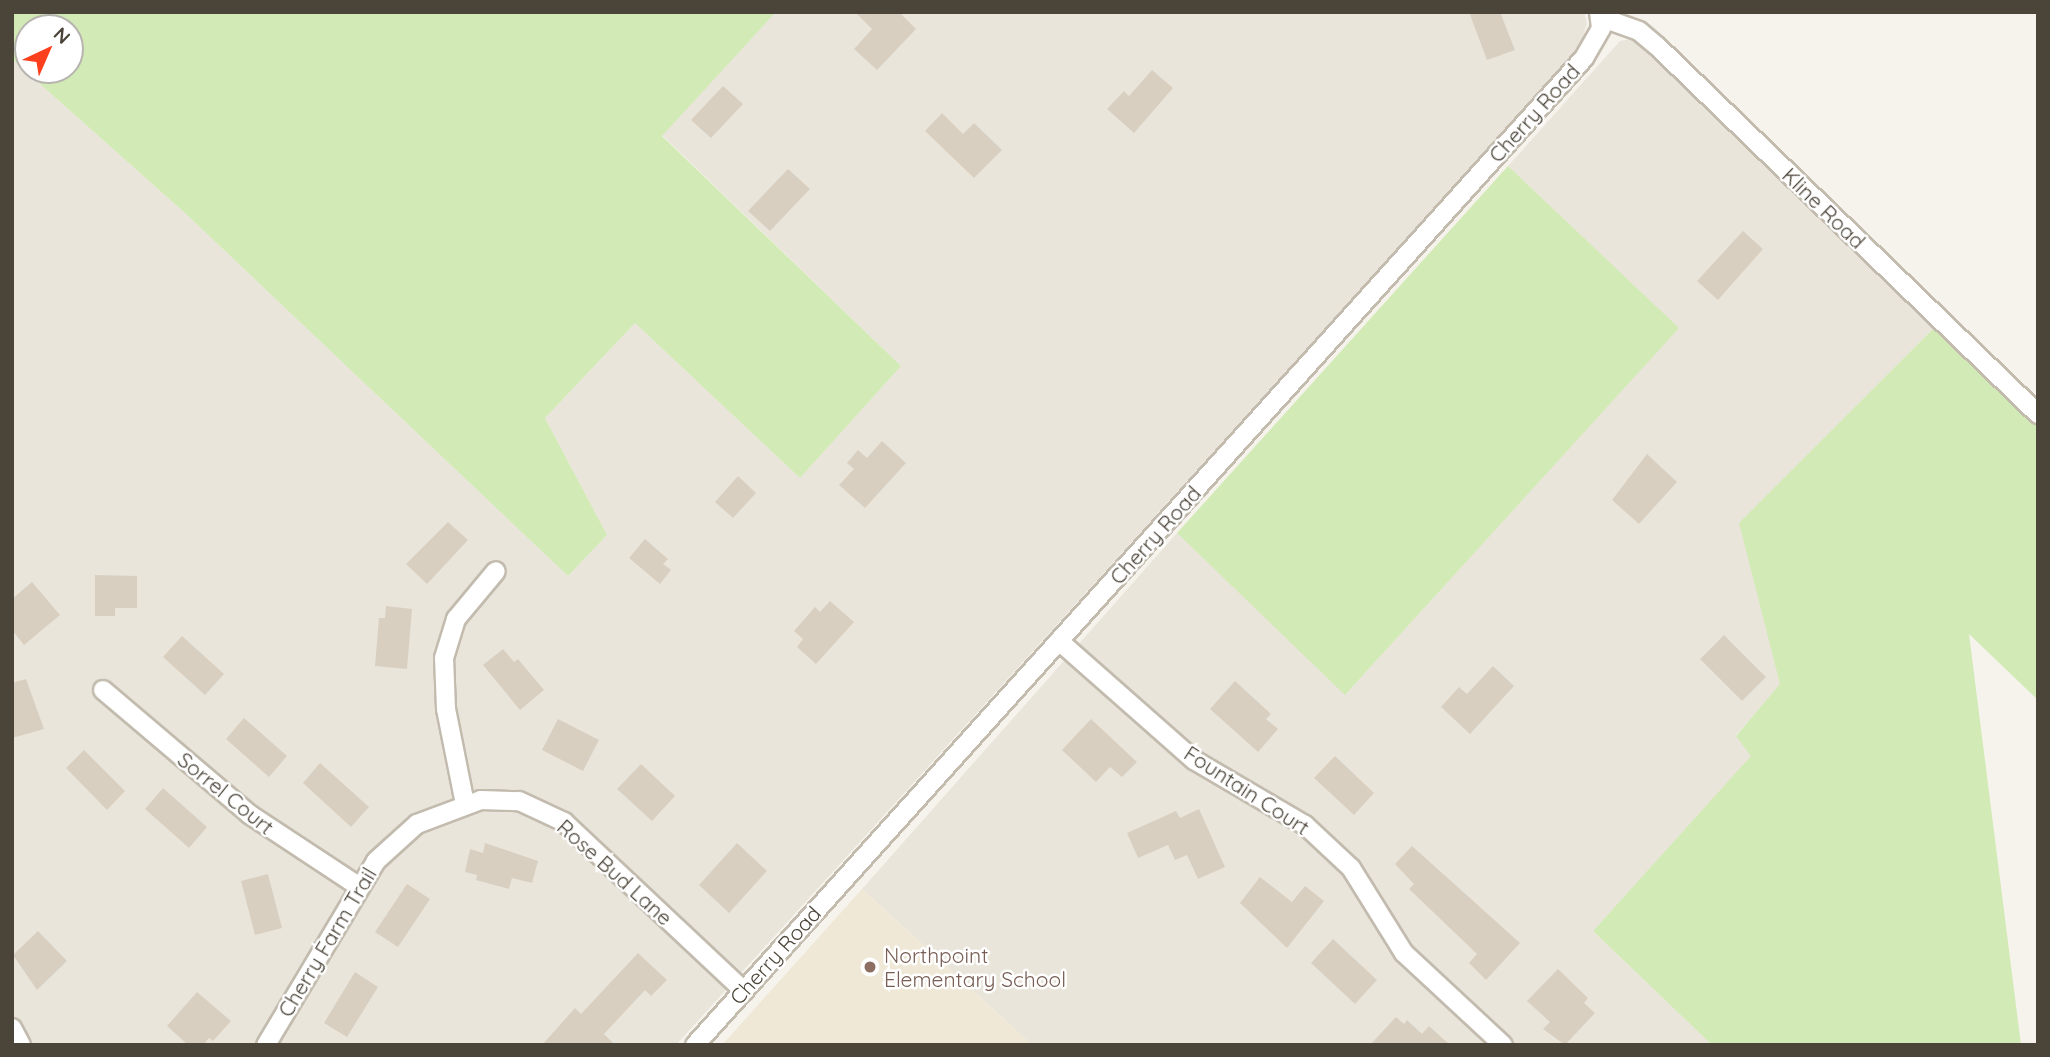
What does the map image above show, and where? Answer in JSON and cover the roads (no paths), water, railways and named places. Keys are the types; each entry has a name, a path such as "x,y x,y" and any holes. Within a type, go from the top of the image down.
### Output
{"street":[{"name":"Kline Road","path":"1600,15 1639,31 1657,46 2038,414"},
{"name":"Cherry Road","path":"695,1045 1584,58 1596,41 1600,15"},
{"path":"465,804 446,709 444,658 456,619 496,570"},
{"name":"Fountain Court","path":"1059,641 1194,760 1305,825 1351,868 1404,953 1503,1045"},
{"name":"Sorrel Court","path":"103,690 249,814 358,886"},
{"name":"Rose Bud Lane","path":"465,804 519,802 564,822 744,991"},
{"name":"Cherry Farm Trail","path":"266,1045 358,886 394,840 417,824 465,804"},
{"path":"12,1028 20,1045"}],"place":[{"name":"Northpoint Elementary School","path":"870,967"}]}
